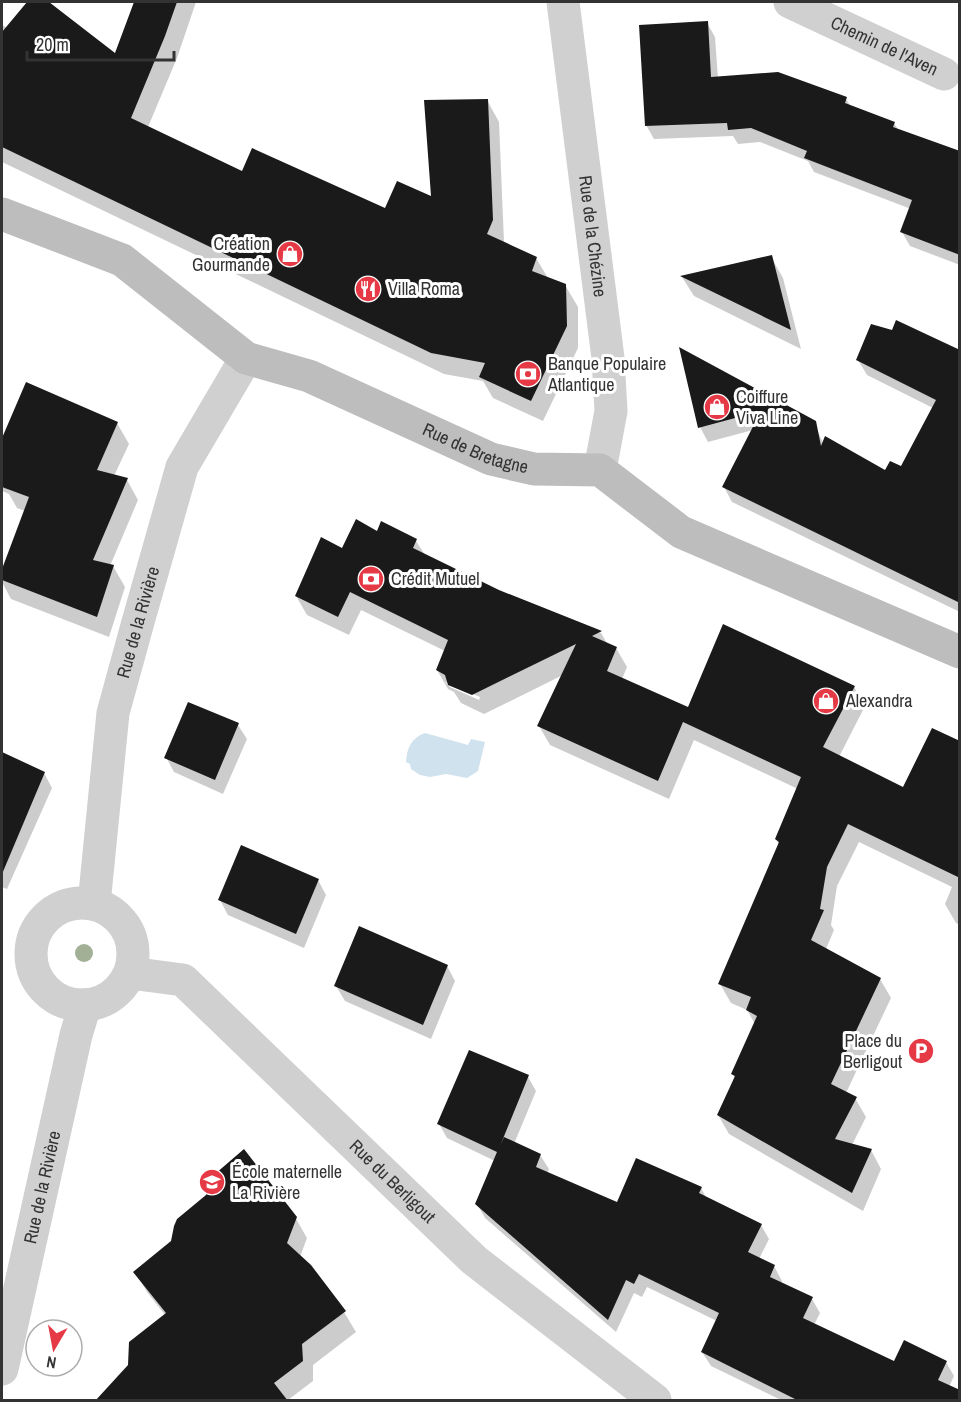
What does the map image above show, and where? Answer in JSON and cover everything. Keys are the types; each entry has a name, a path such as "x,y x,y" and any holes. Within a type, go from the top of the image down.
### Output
{"main road":[{"name":"Rue de Bretagne","path":"2,213 122,260 246,358 309,376 491,459 534,469 600,470"},
{"path":"600,470 681,532 960,652"}],"street":[{"name":"Rue de la Chézine","path":"563,2 608,358 611,411 600,470"},
{"name":"Chemin de l'Aven","path":"790,2 944,74"},
{"name":"Rue de la Rivière","path":"94,904 113,713 182,467 246,358"},
{"path":"77,903 94,904 114,913 123,922 132,942 134,958 130,973 124,984 110,997 85,1005 61,1001 46,992 38,981 16,962 30,945 42,921 57,908 77,903"},
{"name":"Rue du Berligout","path":"130,973 183,980 474,1260 655,1401"},
{"name":"Rue de la Rivière","path":"2,1369 73,1046 85,1005"}],"water":[{"path":"425,733 468,745 471,739 485,742 478,771 467,778 446,774 430,777 420,775 411,769 410,764 406,762 407,752 413,741"}],"building":[{"path":"27,2 49,2 115,53 134,2 177,2 131,118 242,171 252,148 385,208 397,181 431,196 424,100 488,99 493,220 487,234 537,257 532,271 566,284 567,326 531,401 479,377 485,363 431,353 2,147 2,32"},
{"path":"708,21 711,77 778,72 847,97 845,103 895,122 893,127 960,151 960,255 900,232 912,200 804,158 807,151 751,128 728,130 727,123 645,126 639,25"},
{"path":"772,255 791,330 680,276"},
{"path":"896,320 960,350 960,603 722,487 761,411 698,428 679,347 816,421 821,446 825,436 885,470 890,461 901,466 936,400 856,360 871,324 892,330"},
{"path":"26,382 118,422 97,470 128,478 93,560 114,565 97,617 2,580 2,569 29,497 2,487 2,438"},
{"path":"356,519 377,531 381,521 417,539 413,548 499,590 602,631 592,636 617,647 607,671 688,707 723,624 855,686 823,747 903,787 932,728 960,741 960,878 848,824 827,867 820,909 824,910 811,940 881,978 831,1084 857,1097 835,1139 872,1149 852,1193 717,1115 735,1076 731,1074 757,1016 746,1010 751,997 718,984 779,842 775,839 801,777 683,722 658,781 537,726 576,644 472,695 448,685 445,675 436,670 448,640 350,592 338,617 295,596 321,537 342,548"},
{"path":"188,702 239,723 215,780 164,758"},
{"path":"2,752 45,772 2,874"},
{"path":"241,845 319,879 296,934 218,900"},
{"path":"359,926 448,965 423,1025 334,986"},
{"path":"469,1050 529,1075 500,1146 504,1137 541,1154 536,1167 617,1202 636,1158 702,1187 699,1193 762,1224 748,1252 775,1265 770,1277 813,1297 803,1318 894,1361 904,1340 947,1361 938,1380 960,1390 960,1401 799,1401 701,1352 719,1313 639,1274 634,1284 626,1280 608,1320 475,1204 497,1152 437,1124"},
{"path":"244,1149 297,1217 287,1243 311,1265 346,1311 302,1344 303,1361 274,1383 288,1401 95,1401 128,1365 129,1342 166,1313 133,1272 171,1241 177,1219 206,1195 208,1180"}],"place":[{"name":"Création Gourmande","path":"290,254"},
{"name":"Villa Roma","path":"368,289"},
{"name":"Banque Populaire Atlantique","path":"528,374"},
{"name":"Coiffure Viva Line","path":"717,407"},
{"name":"Crédit Mutuel","path":"371,579"},
{"name":"Alexandra","path":"826,701"},
{"name":"Place du Berligout","path":"921,1051"},
{"name":"École maternelle La Rivière","path":"212,1182"}]}
